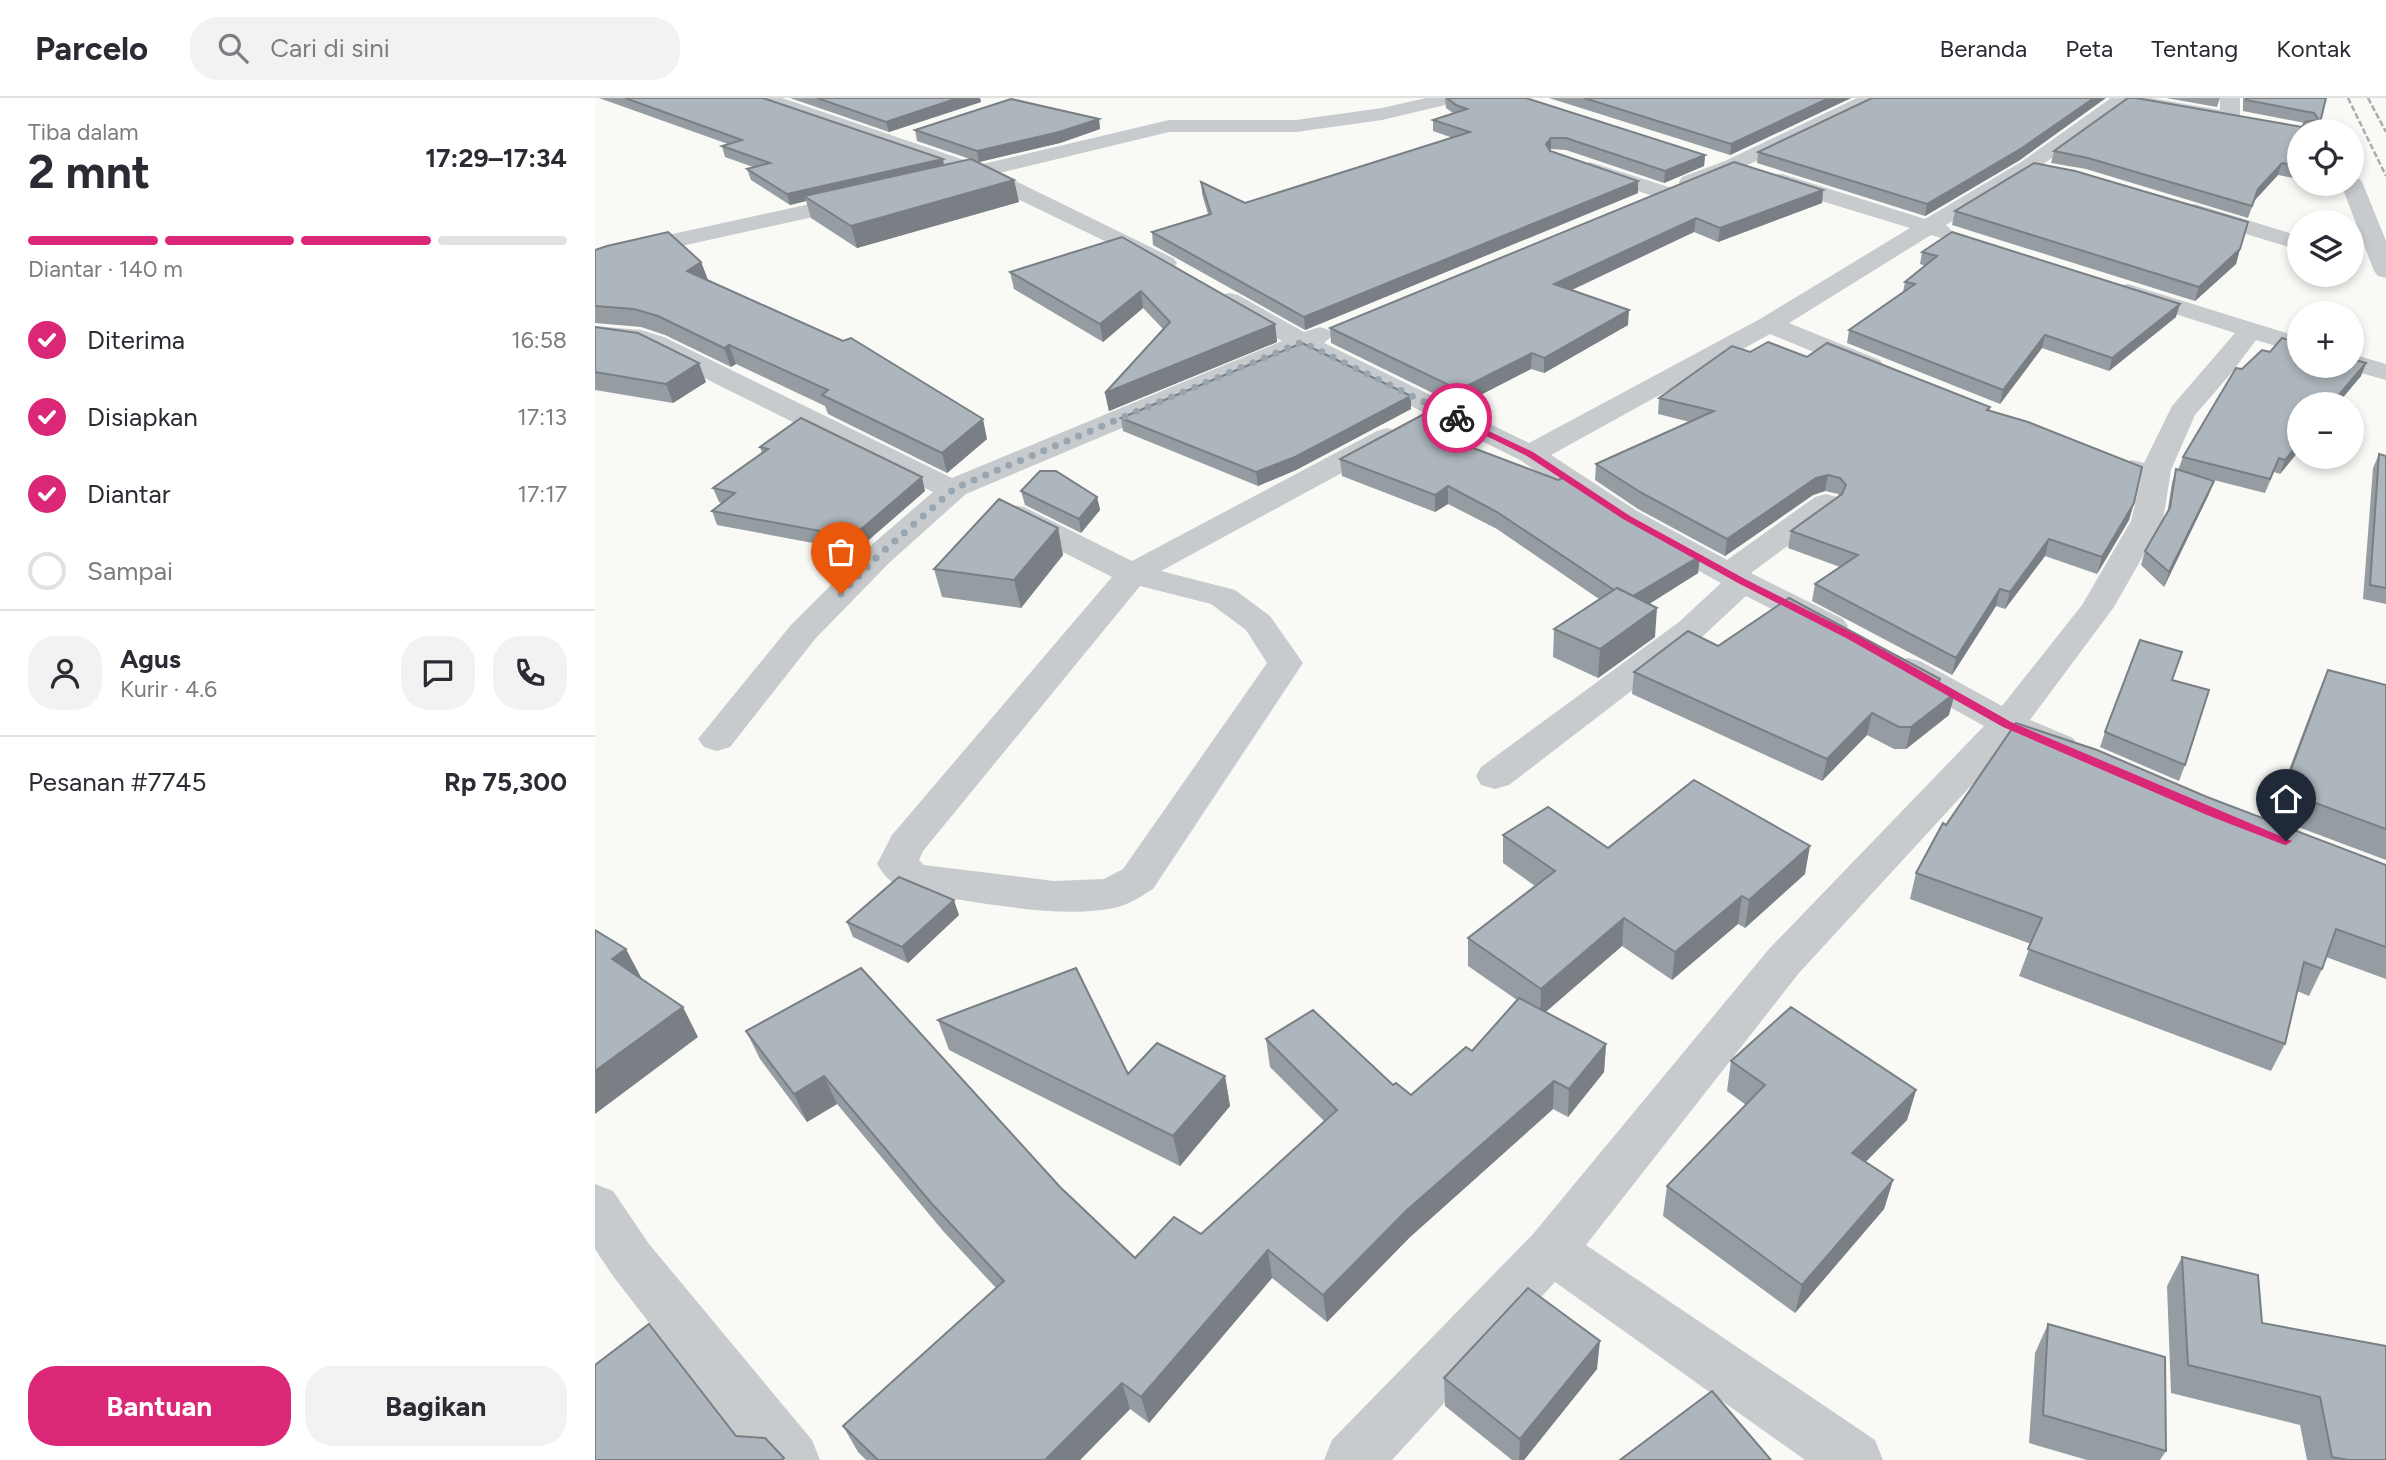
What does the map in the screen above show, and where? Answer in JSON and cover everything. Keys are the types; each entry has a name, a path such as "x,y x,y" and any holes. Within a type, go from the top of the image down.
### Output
{"street":[{"path":"763,98 903,137 1067,213 1194,280 1302,342 1530,454 1626,517 1735,578 1851,637"},
{"path":"940,181 1169,125 1296,126 1382,114 1451,98"},
{"path":"1625,209 1732,165 1872,98"},
{"path":"1530,454 1769,324 2028,166 2120,98 2230,107 2254,122"},
{"path":"1706,157 1964,239"},
{"path":"1570,161 1664,192"},
{"path":"2028,166 2052,172"},
{"path":"595,258 875,196"},
{"path":"2357,196 2384,266"},
{"path":"2179,207 2287,239"},
{"path":"2364,259 2384,266"},
{"path":"2107,284 2287,341"},
{"path":"1769,324 1897,377"},
{"path":"717,740 803,632 879,555 964,485 1341,326"},
{"path":"1353,1460 1551,1250 1784,961 2007,724 2052,669 2097,607 2147,522 2156,470 2182,412 2224,365 2250,330"},
{"path":"595,334 641,338 655,342 939,484 964,485 1011,514 1132,574 1223,597 1258,623 1285,663 1137,880 1112,894 1054,896 913,878 897,864 906,845 1132,574 1438,409"},
{"path":"2364,366 2386,372"},
{"path":"2104,458 2156,478"},
{"path":"1495,776 1691,629 1735,578 1826,503"},
{"path":"1887,657 2007,724 2083,757"},
{"path":"595,1206 631,1260 791,1460"},
{"path":"1551,1250 1854,1460"}],"building":[{"path":"625,98 763,98 943,159 787,194 747,169 770,163 722,146 742,140"},
{"path":"817,98 958,98 886,122"},
{"path":"1447,98 1526,98 1705,155 1665,171 1566,138 1551,138 1546,144 1550,151 1638,181 1304,317 1152,232 1211,214 1201,182 1245,203 1470,132 1433,120 1467,109"},
{"path":"1584,98 1829,98 1731,144"},
{"path":"1872,98 2094,98 2022,148 1927,204 1758,152"},
{"path":"2128,98 2287,124 2287,164 2282,163 2258,189 2252,206 2088,158 2054,151"},
{"path":"2246,98 2326,98 2321,119 2314,113 2246,100"},
{"path":"1011,99 1099,119 1059,132 977,151 915,130"},
{"path":"971,159 1014,180 851,226 804,196"},
{"path":"1734,162 1823,190 1720,228 1696,218 1554,284 1629,310 1544,358 1532,353 1459,390 1330,328"},
{"path":"2034,163 2075,171 2248,222 2240,249 2199,287 1955,211"},
{"path":"668,232 701,262 687,271 843,341 851,338 983,419 942,453 822,395 828,390 729,345 724,348 658,316 634,309 595,306 595,250"},
{"path":"1952,232 2180,304 2112,358 2045,335 2003,390 1849,330 1915,284 1905,282 1937,256 1922,252"},
{"path":"1122,237 1275,324 1105,393 1170,322 1141,291 1100,324 1010,272"},
{"path":"595,327 638,333 699,363 666,384 595,372"},
{"path":"2282,338 2287,339 2287,378 2353,378 2341,392 2287,392 2287,458 2285,460 2279,458 2270,479 2183,457 2236,368 2242,369 2262,350 2270,352"},
{"path":"1768,342 1807,357 1827,343 1990,407 1987,410 2028,422 2142,467 2134,503 2102,557 2049,539 2010,592 2000,589 1956,658 1815,584 1858,555 1791,531 1842,494 1846,485 1840,478 1828,475 1816,478 1727,539 1640,492 1596,464 1714,411 1659,398 1732,346 1750,352"},
{"path":"1302,343 1411,396 1295,457 1256,472 1121,418"},
{"path":"1426,413 1460,430 1444,437 1558,480 1565,477 1615,510 1700,556 1633,596 1617,588 1614,590 1497,512 1448,486 1435,495 1340,459"},
{"path":"801,418 922,477 852,537 712,511 735,493 713,488 768,449 760,447"},
{"path":"2379,454 2386,456 2386,588 2370,585"},
{"path":"2176,469 2214,481 2169,572 2145,551 2170,508"},
{"path":"1040,471 1056,471 1097,497 1079,519 1021,491"},
{"path":"999,499 1058,528 1014,580 934,569"},
{"path":"1617,588 1657,608 1600,649 1554,629"},
{"path":"1789,598 1940,679 1937,684 1955,693 1911,727 1899,727 1872,713 1827,759 1634,672 1688,631 1718,646"},
{"path":"2140,640 2182,652 2172,680 2209,690 2185,765 2105,732"},
{"path":"2328,670 2386,685 2386,829 2283,791"},
{"path":"2016,723 2097,750 2207,797 2386,865 2386,947 2336,929 2322,969 2304,962 2285,1044 2028,949 2042,918 1916,873 1943,823 1946,825"},
{"path":"1694,780 1810,846 1749,900 1742,896 1675,952 1624,918 1541,989 1468,938 1555,871 1503,835 1548,807 1608,848"},
{"path":"899,877 954,900 902,947 847,922"},
{"path":"595,930 626,949 612,959 683,1007 595,1071"},
{"path":"861,968 1060,1187 1135,1258 1174,1217 1201,1234 1337,1110 1266,1039 1313,1010 1393,1085 1396,1083 1411,1095 1466,1047 1472,1051 1519,998 1606,1044 1569,1089 1554,1081 1407,1210 1323,1295 1268,1250 1141,1397 1122,1383 1045,1460 878,1460 843,1426 1004,1281 932,1204 824,1076 794,1094 746,1031"},
{"path":"1076,968 1128,1074 1157,1043 1225,1076 1173,1136 938,1020"},
{"path":"1791,1007 1916,1090 1852,1153 1893,1180 1802,1285 1667,1186 1765,1085 1731,1061"},
{"path":"2182,1257 2258,1275 2262,1323 2386,1346 2386,1460 2348,1460 2332,1457 2320,1397 2188,1365"},
{"path":"1528,1288 1600,1341 1520,1439 1444,1378"},
{"path":"649,1324 736,1436 765,1438 784,1458 782,1460 595,1460 595,1365"},
{"path":"2048,1324 2165,1357 2166,1451 2043,1415"},
{"path":"1712,1391 1771,1460 1620,1460"}],"railway":[{"path":"2348,98 2386,176"},
{"path":"2368,98 2386,132"}],"way so far":[{"path":"841,594 879,555 955,488 973,483 1302,342 1457,418"}],"route":[{"path":"1457,418 1530,454 1626,517 2007,724 2211,812 2286,841"}]}
